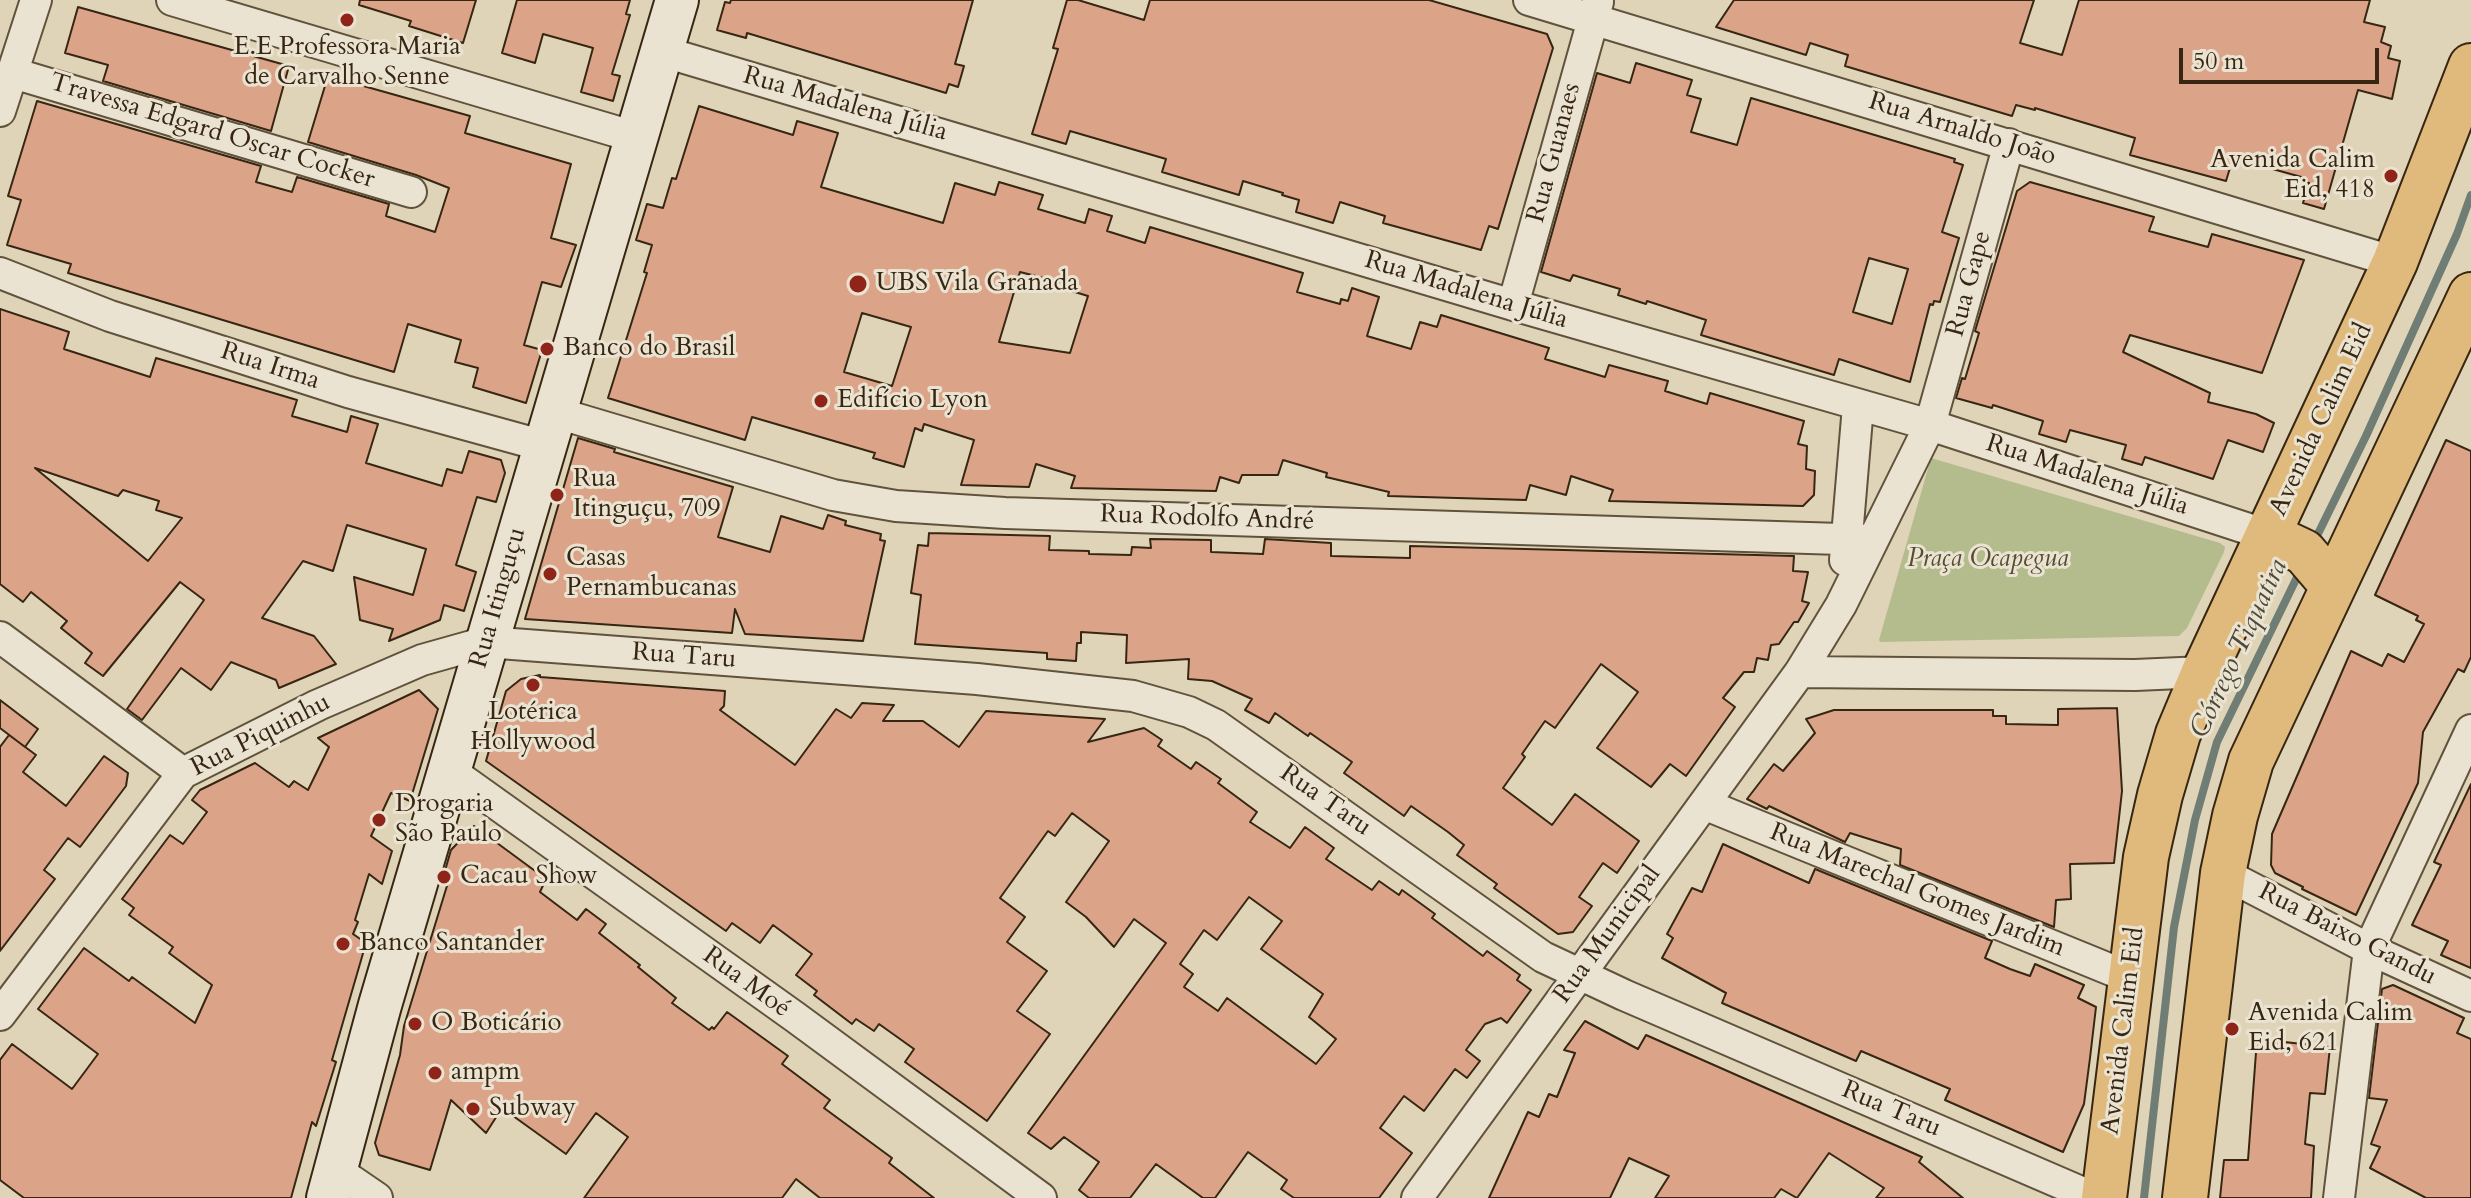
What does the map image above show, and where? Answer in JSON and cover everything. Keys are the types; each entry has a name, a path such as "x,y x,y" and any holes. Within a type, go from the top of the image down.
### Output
{"main road":[{"name":"Rua Itinguçu","path":"332,1184 380,1005 677,0"},
{"name":"Avenida Calim Eid","path":"2185,1198 2223,873 2235,816 2301,558 2395,262 2471,66"},
{"name":"Avenida Calim Eid","path":"2104,1198 2146,857 2178,734 2204,672 2301,558 2471,295"}],"street":[{"path":"0,111 36,0"},
{"path":"172,0 635,137"},
{"name":"Rua Arnaldo João","path":"1529,0 1595,10 2009,144 2395,262"},
{"name":"Rua Guanaes","path":"1513,305 1595,10"},
{"name":"Rua Madalena Júlia","path":"661,51 1513,305 1930,425 2301,558"},
{"name":"Travessa Edgard Oscar Cocker","path":"13,73 411,192"},
{"name":"Rua Gape","path":"1930,425 2009,144"},
{"name":"Rua Irma","path":"0,273 110,316 348,392 549,429"},
{"path":"1858,406 1860,540"},
{"path":"1800,672 1841,605 1860,540 1930,425"},
{"name":"Rua Rodolfo André","path":"549,429 833,495 896,506 1005,513 1860,540"},
{"path":"0,637 183,773"},
{"name":"Rua Piquinhu","path":"0,1015 183,773 318,705 422,660 486,642"},
{"name":"Rua Taru","path":"486,642 977,679 1133,696 1165,703 1216,725 1533,951 1578,975 2095,1198"},
{"path":"1800,672 2135,675 2204,672"},
{"name":"Rua Municipal","path":"1417,1198 1800,672"},
{"path":"2339,1198 2369,949 2471,730"},
{"name":"Rua Moé","path":"449,770 795,1017 1041,1198"},
{"name":"Rua Marechal Gomes Jardim","path":"1704,804 2131,978"},
{"name":"Rua Baixo Gandu","path":"2223,873 2369,949 2471,996"},
{"path":"332,1184 377,1198"}],"green space":[{"name":"Praça Ocapegua","path":"1931,458 2220,543 2225,547 2224,552 2187,628 2179,636 1880,642"}],"building":[{"path":"360,0 476,0 463,43 409,26 411,21 359,5"},
{"path":"517,0 630,0 626,14 630,15 612,74 620,76 613,101 581,92 593,48 543,34 535,63 502,53"},
{"path":"731,0 973,0 955,64 964,66 958,87 949,84 946,93 747,33 746,38 717,30 725,2 730,3"},
{"path":"1067,0 1078,0 1144,20 1150,0 1429,0 1547,34 1553,48 1498,229 1489,226 1481,250 1383,223 1385,216 1340,202 1333,223 1296,212 1299,200 1283,193 1243,181 1239,195 1162,172 1166,159 1070,131 1066,144 1032,134 1058,49 1053,48"},
{"path":"1734,0 2034,0 2020,43 2062,55 2079,0 2370,0 2364,22 2385,27 2381,42 2391,46 2388,58 2400,61 2392,99 2358,90 2324,209 2303,203 2309,183 2305,182 2305,178 2233,158 2226,181 2130,155 2135,138 2035,108 2016,105 2012,116 1845,66 1848,55 1810,43 1806,55 1716,27"},
{"path":"78,7 289,66 271,131 103,81 108,65 65,53"},
{"path":"1636,63 1692,80 1687,95 1701,99 1691,132 1737,145 1751,98 1955,159 1954,162 1963,165 1942,232 1959,238 1940,302 1930,304 1910,382 1839,359 1834,375 1701,335 1706,320 1618,295 1620,289 1573,275 1570,281 1541,272 1597,73 1630,83","holes":["1869,258 1908,269 1892,324 1853,312"]},
{"path":"328,76 470,116 465,133 571,164 551,238 576,245 561,287 542,282 524,345 542,350 526,403 473,387 478,368 455,362 461,340 408,324 394,372 68,273 71,264 7,245 21,200 8,196 37,101 261,166 256,182 292,192 297,177 389,204 386,216 435,232 449,188 308,142"},
{"path":"699,106 793,135 797,121 838,133 821,187 943,223 955,183 995,195 999,182 1043,195 1038,209 1085,223 1089,209 1112,216 1107,231 1145,243 1150,227 1303,273 1297,292 1340,304 1341,299 1348,301 1352,288 1379,297 1367,336 1411,349 1420,322 1437,327 1441,315 1549,348 1545,359 1605,377 1609,365 1668,381 1665,391 1707,404 1710,393 1804,421 1798,444 1807,446 1806,469 1815,471 1814,495 1803,506 1609,501 1613,490 1571,476 1566,495 1530,485 1526,500 1388,496 1389,492 1326,477 1327,473 1283,460 1278,475 1242,475 1239,483 1220,477 1216,491 1071,488 1075,476 1036,464 1029,487 961,485 974,440 924,424 922,431 915,428 904,467 873,458 875,453 752,417 745,440 608,398 647,273 644,272 652,245 636,240 647,204 663,208 672,178 676,179","holes":["1020,272 1067,284 1065,289 1088,296 1070,353 999,342","862,313 911,327 892,386 844,372"]},
{"path":"2030,182 2154,217 2149,231 2208,247 2212,234 2304,260 2262,373 2130,335 2123,352 2210,393 2208,402 2256,414 2274,423 2263,452 2228,440 2213,479 2145,457 2142,465 2122,459 2126,445 2070,430 2066,442 2039,434 2043,421 1993,405 1992,408 1956,398 1979,333 1975,331 2017,191"},
{"path":"0,309 69,332 64,349 150,377 156,358 297,400 292,416 347,432 351,416 378,424 366,463 442,486 447,469 462,473 469,451 501,460 505,473 496,502 477,497 456,565 476,572 464,611 444,605 440,620 389,641 393,629 360,620 354,577 413,595 426,549 347,525 333,571 303,561 262,618 314,636 336,664 279,688 276,680 231,662 211,690 181,668 142,720 127,709 204,600 180,582 103,676 85,663 92,653 61,628 67,621 31,592 23,602 0,584","holes":["35,468 118,496 123,490 159,501 156,510 182,518 148,561"]},
{"path":"578,438 615,449 614,452 733,487 718,537 770,552 781,516 823,529 828,515 846,521 845,525 881,534 880,540 885,541 863,641 745,634 735,609 732,633 525,619"},
{"path":"2446,440 2471,451 2471,657 2464,672 2458,669 2423,732 2418,783 2356,915 2275,873 2271,865 2272,834 2351,651 2382,666 2388,654 2404,662 2424,624 2416,620 2418,616 2375,595"},
{"path":"929,533 1050,536 1049,550 1089,551 1089,554 1131,555 1132,547 1151,548 1150,539 1211,540 1211,552 1263,554 1265,539 1331,543 1331,556 1410,558 1410,546 1794,556 1793,571 1808,572 1802,601 1809,603 1779,644 1771,645 1768,660 1757,658 1754,672 1744,672 1723,698 1735,707 1686,776 1670,764 1651,787 1597,748 1638,692 1601,664 1555,728 1545,721 1503,788 1552,825 1575,794 1639,841 1617,873 1603,863 1579,897 1592,906 1573,932 1558,934 1494,888 1497,884 1457,855 1464,845 1448,832 1411,806 1404,816 1344,773 1352,762 1310,733 1308,736 1275,713 1269,723 1245,710 1252,699 1212,681 1188,679 1189,659 1126,663 1127,635 1081,632 1076,661 1047,659 1047,653 915,644 921,595 911,593 918,545 928,546"},
{"path":"540,675 725,691 724,706 720,710 795,765 836,709 851,718 862,703 894,705 883,721 923,721 959,747 986,711 1105,719 1088,742 1144,728 1162,740 1158,746 1191,769 1196,762 1221,779 1218,783 1257,812 1250,822 1290,848 1305,827 1334,848 1326,859 1372,890 1379,881 1399,895 1402,890 1435,914 1432,918 1483,956 1487,951 1520,975 1517,980 1531,990 1507,1023 1501,1018 1485,1024 1466,1050 1480,1061 1467,1078 1455,1069 1424,1111 1404,1096 1380,1128 1412,1153 1379,1198 1294,1198 1281,1189 1287,1180 1248,1152 1215,1198 1203,1198 1156,1164 1130,1198 1089,1198 1079,1190 1099,1162 1064,1137 1051,1149 1028,1133 1166,943 1134,919 1114,947 1086,917 1066,902 1109,841 1072,813 1055,836 1048,831 1000,898 1025,917 1007,942 1047,971 1017,1011 1050,1034 987,1121 905,1062 914,1049 879,1024 874,1031 856,1019 852,1024 814,995 817,991 796,975 812,954 773,925 760,943 732,923 726,931 486,761 506,691 521,679","holes":["1249,897 1282,921 1261,949 1323,994 1309,1017 1336,1039 1316,1064 1227,998 1218,1011 1184,987 1193,974 1180,964 1204,930 1217,940"]},
{"path":"419,690 438,709 410,801 391,793 371,836 392,851 382,884 369,874 355,920 358,922 353,934 366,943 332,1060 336,1062 316,1126 312,1122 291,1198 24,1198 0,1180 0,1060 12,1044 72,1089 98,1054 38,1009 84,948 129,981 132,977 195,1023 212,985 169,953 173,947 129,915 134,908 122,899 170,835 183,844 207,812 192,800 200,790 255,763 289,787 294,781 308,790 329,747 318,738"},
{"path":"0,700 38,729 25,747 0,728"},
{"path":"2117,708 2122,791 2114,863 2070,864 2071,899 2056,900 2054,927 1900,865 1901,849 1850,833 1845,842 1769,806 1767,809 1747,799 1774,764 1783,771 1815,733 1806,719 1834,710 1993,710 1993,716 2006,716 2006,724 2058,725 2058,709"},
{"path":"9,735 36,755 23,772 66,806 104,756 128,773 126,786 80,847 68,838 44,870 55,879 0,951 0,747"},
{"path":"2471,784 2471,968 2441,955 2448,941 2412,925 2441,865 2434,862"},
{"path":"474,826 546,879 540,892 577,920 586,909 606,924 599,933 676,998 672,1003 709,1030 714,1029 727,1012 788,1056 782,1064 830,1100 824,1108 892,1158 889,1163 934,1198 820,1198 796,1179 782,1198 584,1198 628,1137 596,1113 566,1154 502,1108 486,1133 451,1100 430,1170 379,1155 375,1143 400,1055 404,1026 450,876 444,874 451,850"},
{"path":"1723,844 1809,883 1815,869 1992,941 1985,958 2010,969 2030,976 2035,964 2084,985 2078,998 2096,1007 2090,1058 2084,1104 2063,1152 1945,1100 1950,1089 1861,1051 1856,1061 1722,1003 1726,993 1662,958 1673,938 1667,934 1692,888 1702,892"},
{"path":"2393,985 2464,1018 2457,1033 2471,1039 2471,1198 2426,1198 2370,1168 2380,1147 2371,1144 2387,1100 2369,1098 2382,989"},
{"path":"1585,1021 1638,1049 1646,1035 1922,1157 1919,1162 1963,1198 1876,1198 1884,1188 1829,1153 1797,1198 1781,1189 1774,1198 1655,1198 1669,1176 1629,1158 1610,1198 1489,1198 1528,1112 1539,1117 1549,1094 1557,1097 1575,1053 1564,1050"},
{"path":"2257,1039 2330,1047 2325,1094 2310,1093 2305,1144 2314,1146 2311,1198 2220,1198 2224,1160 2248,1160"}],"waterway":[{"name":"Córrego Tiquatira","path":"2314,542 2366,436 2457,234 2471,195"},
{"name":"Córrego Tiquatira","path":"2144,1198 2174,927 2195,820 2217,742 2301,569"}],"place":[{"name":"E.E Professora Maria de Carvalho Senne","path":"347,20"},
{"name":"Avenida Calim Eid, 418","path":"2391,176"},
{"name":"UBS Vila Granada","path":"858,284"},
{"name":"Banco do Brasil","path":"547,349"},
{"name":"Edifício Lyon","path":"821,401"},
{"name":"Rua Itinguçu, 709","path":"557,495"},
{"name":"Casas Pernambucanas","path":"550,574"},
{"name":"Lotérica Hollywood","path":"533,685"},
{"name":"Drogaria São Paulo","path":"379,820"},
{"name":"Cacau Show","path":"444,877"},
{"name":"Banco Santander","path":"343,944"},
{"name":"O Boticário","path":"415,1024"},
{"name":"Avenida Calim Eid, 621","path":"2232,1029"},
{"name":"ampm","path":"435,1073"},
{"name":"Subway","path":"473,1109"}]}
